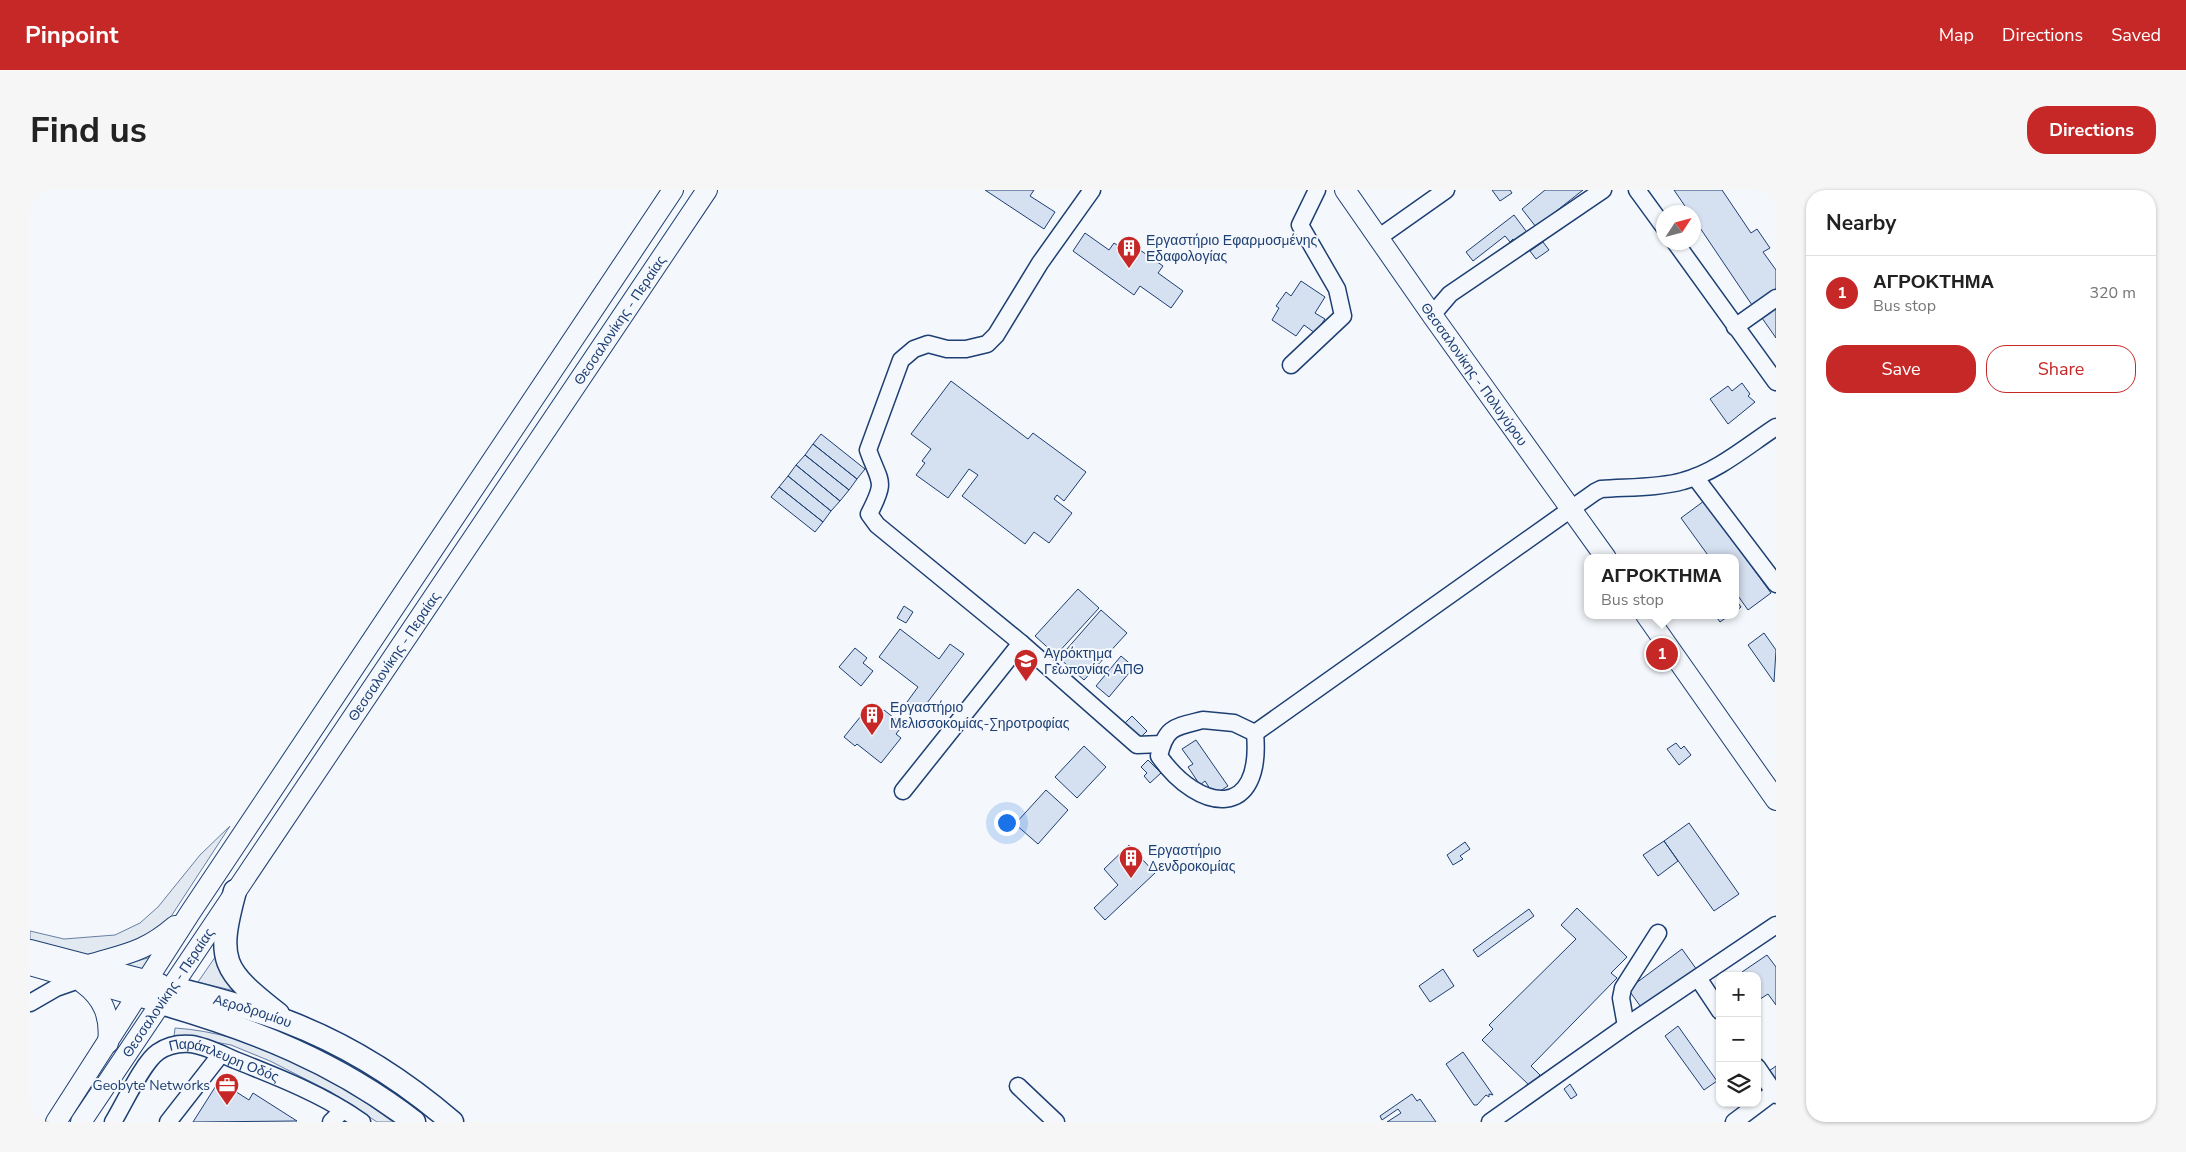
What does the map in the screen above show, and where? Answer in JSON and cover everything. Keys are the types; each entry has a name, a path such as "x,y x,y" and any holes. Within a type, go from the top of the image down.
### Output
{"highway":[{"path":"235,891 224,936 226,955 232,971 241,984 286,1021"},
{"name":"Αεροδρομίου","path":"166,995 286,1021 344,1047 383,1070 452,1122"},
{"name":"Αεροδρομίου","path":"166,995 212,1018 278,1042 309,1056 368,1089 414,1122"}],"main road":[{"name":"Θεσσαλονίκης - Περαίας","path":"56,1122 190,914 673,190"},
{"name":"Θεσσαλονίκης - Περαίας","path":"81,1122 707,190"},
{"name":"Θεσσαλονίκης - Πολυγύρου","path":"1345,190 1432,316 1603,554"},
{"path":"1649,619 1776,800"},
{"path":"108,1043 110,1028 107,1014 101,1000 91,989 83,973 152,945 190,914"},
{"name":"Αεροδρομίου","path":"30,950 83,973"},
{"name":"Αεροδρομίου","path":"30,965 83,973 166,995"}],"street":[{"path":"1092,190 1040,263 996,335 987,344 966,349 948,349 928,344 914,349 900,360 868,450 880,476 880,494 869,514 872,520 1021,643 1136,745 1162,744"},
{"path":"1291,365 1343,316 1337,289 1300,225 1318,190"},
{"path":"1378,238 1446,190"},
{"path":"1432,316 1450,294 1603,190"},
{"path":"1637,190 1656,216"},
{"path":"1681,250 1776,382"},
{"path":"1735,327 1776,298"},
{"path":"1255,734 1601,489 1681,482 1696,477 1712,469 1776,426"},
{"path":"1696,477 1776,583"},
{"path":"903,791 1021,643"},
{"path":"1203,720 1234,724 1255,734 1256,760 1250,781 1234,797 1221,800 1198,794 1174,775 1159,756 1164,736 1171,730 1203,720"},
{"path":"1490,1122 1626,1026 1776,925"},
{"path":"1626,1026 1621,998 1623,988 1658,933"},
{"path":"30,1003 83,973"},
{"path":"1698,978 1716,1005"},
{"name":"Παράπλευρη Οδός","path":"113,1122 142,1070 159,1051 183,1044 194,1045 221,1054 287,1082 343,1110 362,1122"},
{"path":"168,1122 221,1054"},
{"path":"1734,1122 1775,1094 1761,1073"},
{"path":"1018,1086 1056,1122"},
{"path":"331,1122 343,1110"}],"shaded area":[{"path":"230,826 170,918 150,936 102,953 86,955 30,943 30,931 64,939 115,935 140,923 158,907 200,855"},
{"path":"162,949 146,972 118,966 148,958"},
{"path":"220,950 239,992 198,982"},
{"path":"175,1028 234,1038 290,1060 317,1073 393,1122 377,1122 331,1092 270,1061 231,1045 174,1037"}],"building":[{"path":"985,190 1034,190 1030,196 1055,212 1044,229"},
{"path":"1492,190 1510,190 1512,193 1500,201"},
{"path":"1545,190 1583,190 1536,227 1522,209"},
{"path":"1674,190 1722,190 1751,233 1757,229 1770,248 1763,252 1776,270 1776,289 1752,305 1701,229 1701,205 1684,205"},
{"path":"1514,215 1529,235 1517,244 1513,239 1510,242 1505,236 1473,261 1466,252"},
{"name":"Εργαστήριο Εφαρμοσμένης Εδαφολογίας","path":"1085,233 1109,250 1114,243 1135,257 1140,250 1163,266 1158,273 1183,291 1171,308 1140,286 1134,295 1073,251"},
{"path":"1543,242 1549,250 1536,259 1530,251"},
{"path":"1301,281 1325,297 1315,313 1325,319 1315,333 1304,325 1296,336 1272,320 1279,308 1276,306 1286,292 1291,296"},
{"path":"1776,308 1776,338 1762,318"},
{"path":"951,381 1028,439 1033,433 1086,472 1064,501 1057,495 1054,499 1072,513 1049,543 1034,532 1025,544 962,496 978,475 969,469 948,498 916,475 925,463 922,461 931,449 911,434"},
{"path":"1742,383 1750,394 1748,396 1755,402 1728,424 1710,399 1728,386 1732,391"},
{"path":"821,434 865,469 857,479 813,444"},
{"path":"813,444 857,479 849,490 805,455"},
{"path":"805,455 849,490 840,501 796,465"},
{"path":"796,465 840,501 831,511 788,476"},
{"path":"788,476 831,511 823,522 779,487"},
{"path":"779,487 823,522 815,532 771,497"},
{"path":"1704,501 1771,593 1748,610 1739,597 1739,554 1707,554 1681,518"},
{"path":"1078,589 1099,608 1056,655 1035,636"},
{"path":"904,606 913,612 906,623 897,618"},
{"path":"1101,610 1127,633 1084,680 1059,658"},
{"path":"900,629 939,659 950,644 964,654 921,711 907,702 918,687 879,657"},
{"path":"1764,633 1776,650 1774,682 1748,645"},
{"path":"855,648 867,658 863,663 873,671 861,686 839,667"},
{"path":"1121,656 1134,667 1109,697 1096,686"},
{"name":"Εργαστήριο Μελισσοκομίας-Σηροτροφίας","path":"884,710 903,725 896,734 901,738 881,763 857,744 855,746 844,737 861,716 872,725"},
{"path":"1132,716 1147,731 1140,738 1125,723"},
{"path":"1196,740 1228,786 1214,795 1205,781 1200,785 1188,767 1193,764 1182,749"},
{"path":"1676,743 1681,749 1684,746 1691,755 1679,765 1667,749"},
{"path":"1084,746 1106,767 1077,798 1055,777"},
{"path":"1148,760 1161,773 1150,783 1144,776 1147,773 1141,767"},
{"path":"1046,790 1068,810 1038,844 1015,824"},
{"path":"1689,823 1739,894 1714,911 1664,841"},
{"path":"1664,841 1678,861 1658,876 1643,855"},
{"path":"1465,842 1470,849 1460,856 1463,859 1453,865 1447,855"},
{"name":"Εργαστήριο Δενδροκομίας","path":"1129,845 1155,873 1105,920 1094,908 1118,885 1104,869"},
{"path":"1577,908 1627,957 1611,973 1617,978 1531,1066 1540,1075 1530,1086 1482,1040 1493,1029 1489,1025 1576,939 1561,925"},
{"path":"1529,909 1534,916 1478,957 1473,950"},
{"path":"1682,949 1697,970 1643,1010 1628,989"},
{"path":"1767,955 1776,967 1776,1005 1768,994 1761,998 1761,972 1742,972"},
{"path":"1443,969 1454,986 1430,1002 1419,986"},
{"path":"1678,1026 1716,1082 1704,1090 1665,1036"},
{"path":"1463,1052 1493,1095 1489,1094 1489,1097 1486,1095 1477,1105 1474,1105 1446,1064"},
{"path":"1776,1066 1776,1079 1775,1080 1769,1071"},
{"path":"219,1081 249,1100 253,1093 297,1121 193,1122"},
{"path":"1570,1084 1577,1095 1571,1099 1564,1089"},
{"path":"1412,1094 1417,1101 1420,1099 1436,1122 1387,1122 1401,1113 1398,1109 1382,1120 1380,1116"}],"place":[{"name":"Εργαστήριο Εφαρμοσμένης Εδαφολογίας","path":"1129,269"},
{"name":"ΑΓΡΟΚΤΗΜΑ","path":"1662,654"},
{"name":"Αγρόκτημα Γεωπονίας ΑΠΘ","path":"1026,682"},
{"name":"Εργαστήριο Μελισσοκομίας-Σηροτροφίας","path":"872,736"},
{"name":"Εργαστήριο Δενδροκομίας","path":"1131,879"},
{"name":"Geobyte Networks","path":"227,1106"}]}
